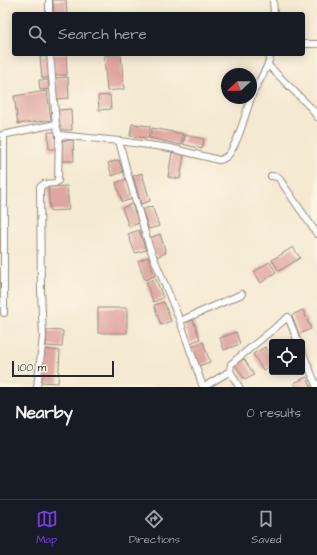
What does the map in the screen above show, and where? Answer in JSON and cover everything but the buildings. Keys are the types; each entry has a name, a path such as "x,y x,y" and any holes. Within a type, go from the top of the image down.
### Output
{"street":[{"path":"49,0 49,12"},
{"path":"273,0 274,12"},
{"path":"305,44 317,44"},
{"path":"37,387 43,337 40,188 44,184 55,183 58,181 59,135 56,124 50,56"},
{"path":"59,135 170,148 219,160 225,159 230,154 244,122 253,93 268,65 270,56"},
{"path":"268,65 312,109 317,117"},
{"path":"4,313 2,135 56,124"},
{"path":"119,141 149,246 180,321 204,387 230,371"},
{"path":"271,176 278,177 317,234"},
{"path":"180,321 242,294"},
{"path":"239,387 230,371 231,364 288,317 297,339"},
{"path":"305,357 316,378 317,387"}]}
